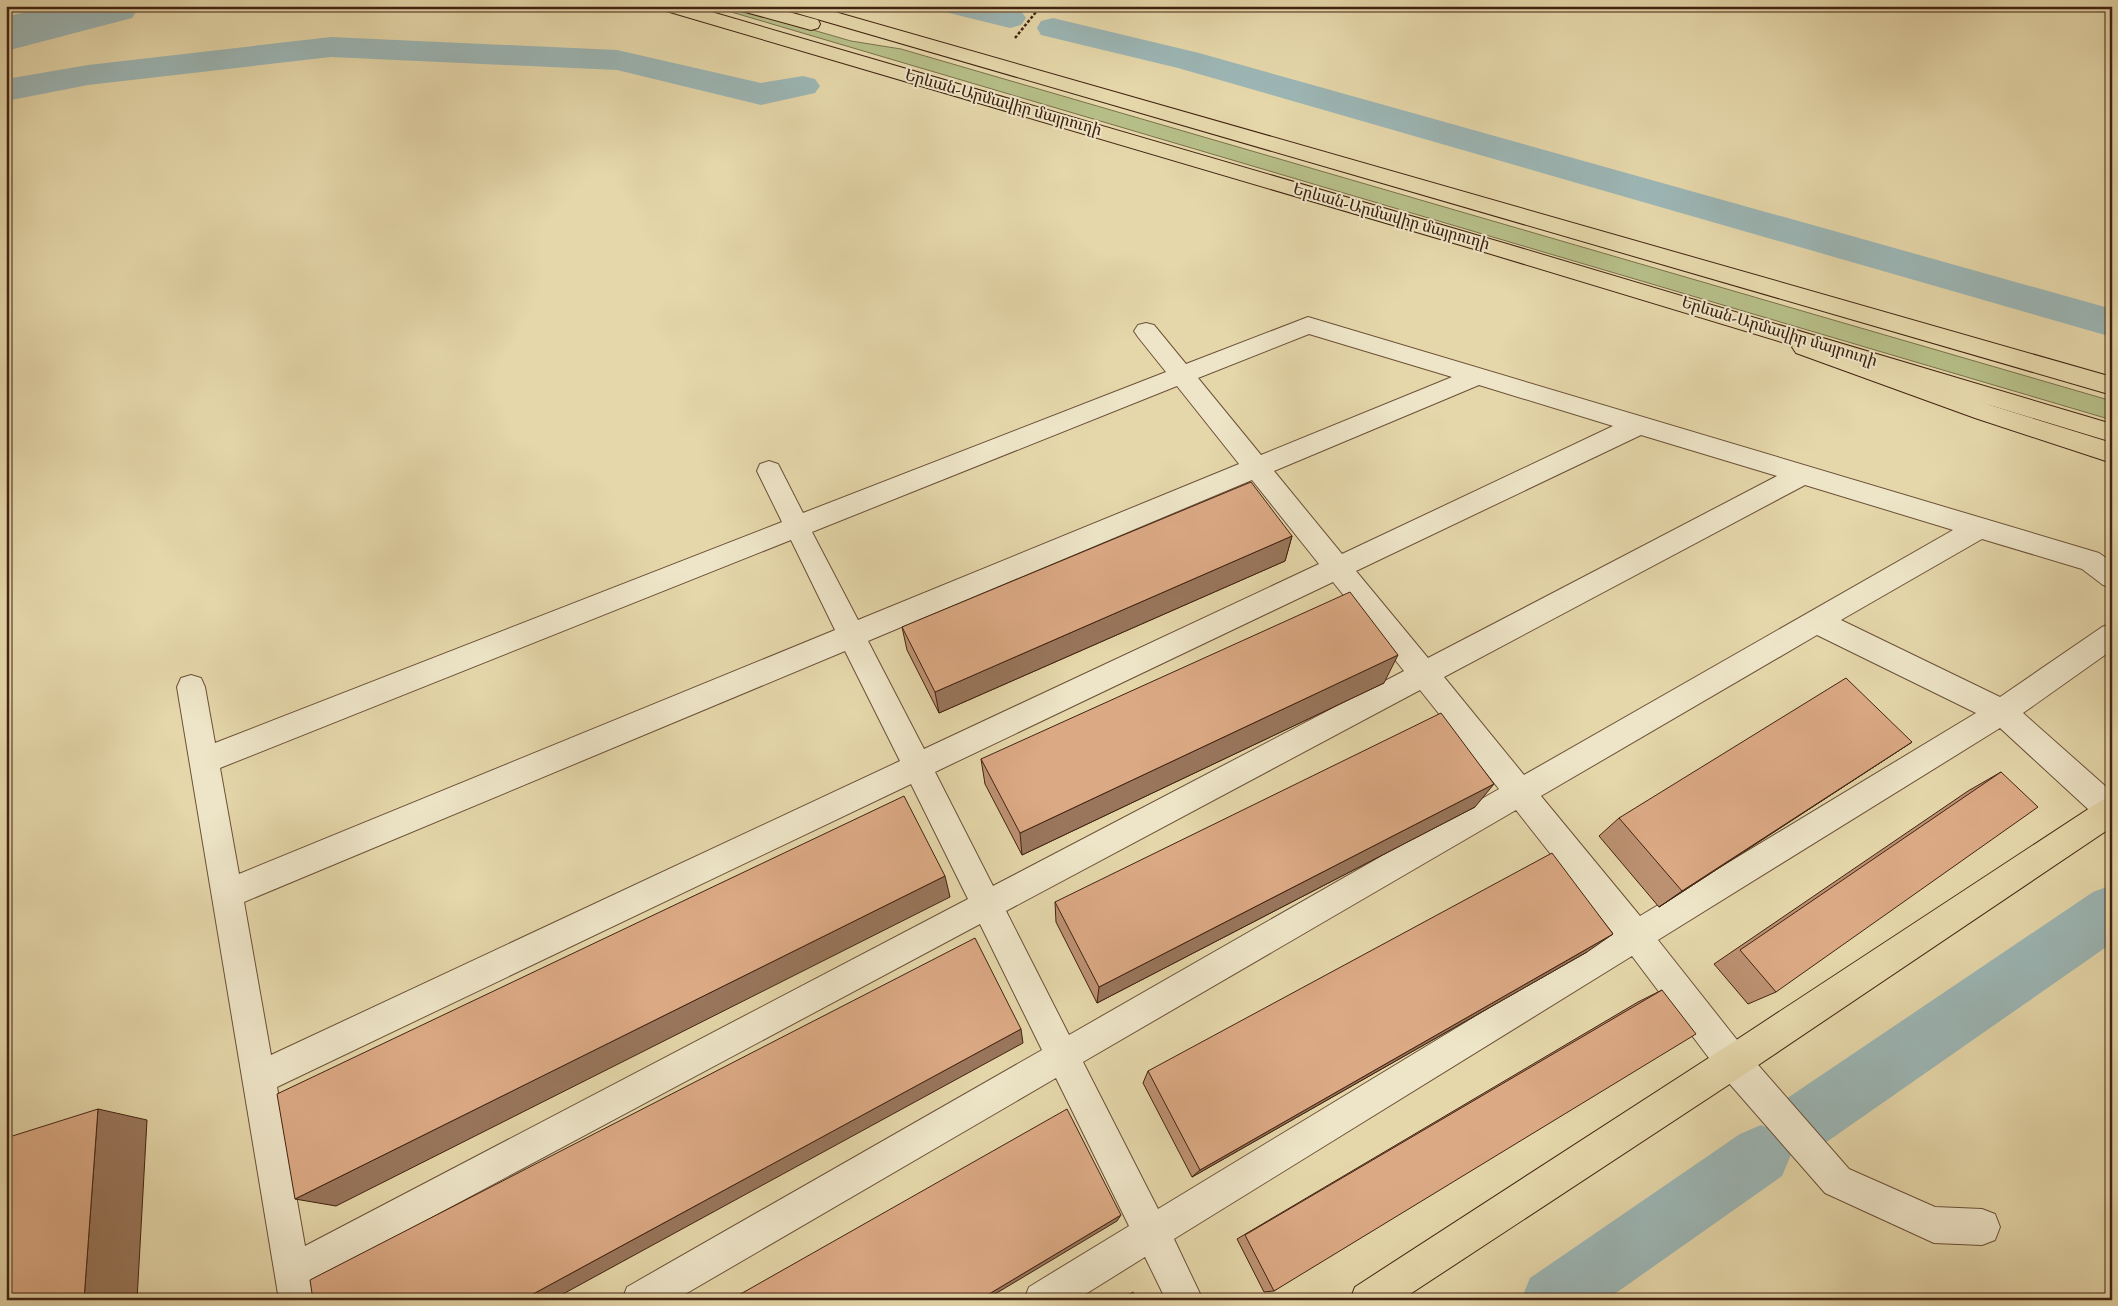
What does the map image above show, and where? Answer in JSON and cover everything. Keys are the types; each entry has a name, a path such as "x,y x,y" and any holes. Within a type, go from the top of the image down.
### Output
{"main road":[{"name":"Երևան-Արմավիր մայրուղի","path":"670,6 1499,249 2112,433"},
{"path":"745,6 805,23 889,34"},
{"name":"Երևան-Արմավիր մայրուղի","path":"793,6 2112,386"},
{"path":"1711,313 1984,412 2112,453"},
{"path":"1368,1300 1733,1062 2111,811"}],"lane":[{"path":"204,761 1308,326 2090,561 2112,577"},
{"path":"1146,331 1636,936 1733,1062 1836,1180 1934,1225 1982,1226"},
{"path":"227,894 1478,376"},
{"path":"259,1078 1639,425"},
{"path":"770,471 1185,1300"},
{"path":"191,687 294,1286 987,905 1803,474"},
{"path":"640,1300 1980,527"},
{"path":"1816,622 2002,712 2111,811"},
{"path":"1042,1300 2002,712 2112,635"}],"path":[{"path":"986,62 1018,36 1036,12 1046,6"}],"green space":[{"path":"711,6 730,6 851,41 901,49 2112,401 2112,420"}],"building":[{"path":"1251,482 1292,536 935,692 902,627"},
{"path":"1350,592 1398,655 1020,833 981,759"},
{"path":"1846,678 1912,742 1682,891 1619,818"},
{"path":"1441,713 1494,784 1099,987 1055,902"},
{"path":"2001,772 2038,807 1776,992 1740,950"},
{"path":"904,796 945,876 295,1199 277,1094"},
{"path":"1552,853 1613,934 1200,1170 1148,1071"},
{"path":"975,938 1021,1029 522,1300 313,1300 310,1280"},
{"path":"1662,990 1696,1034 1274,1291 1245,1235"},
{"path":"98,1109 84,1300 6,1300 6,1138"},
{"path":"1067,1109 1121,1215 979,1300 730,1300"},
{"path":"1133,1292 1136,1300 1120,1300"}],"waterway":[{"path":"6,34 113,6"},
{"path":"960,6 1010,18"},
{"path":"1053,28 1187,60 2112,323"},
{"path":"6,90 88,75 331,47 617,60 761,94 803,86"},
{"path":"1807,1120 2112,911"},
{"path":"1552,1300 1761,1155"}]}
